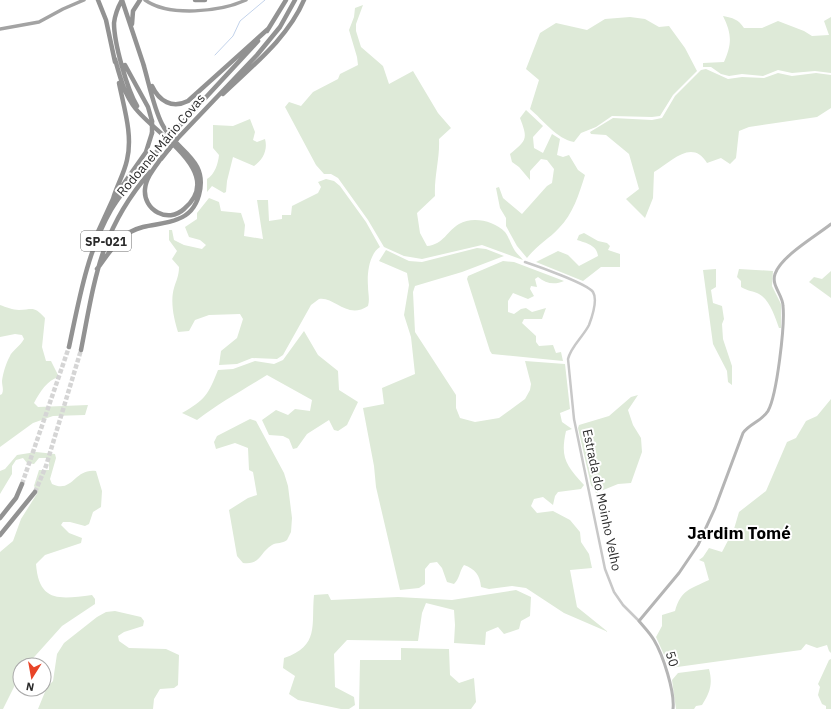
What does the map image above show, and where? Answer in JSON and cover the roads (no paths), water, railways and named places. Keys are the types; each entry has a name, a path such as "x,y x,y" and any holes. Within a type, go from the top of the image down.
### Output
{"highway":[{"path":"122,0 116,15 115,30 120,53 132,96 151,122"},
{"path":"97,269 118,240 137,229 180,219 194,208 200,193 201,176 197,166 161,123 122,0"},
{"path":"196,0 205,0"},
{"name":"Rodoanel Mário Covas","path":"69,347 86,272 97,239 111,210 123,192 164,143 245,56 268,29 286,0"},
{"name":"Rodoanel Mário Covas","path":"81,350 97,269 105,243 119,213 133,192 177,139 275,32 295,0"},
{"path":"198,117 281,37 296,17 304,0"},
{"path":"99,1 115,59 127,95 136,110 151,122 187,158 196,174 197,188 194,198 186,208 172,215 156,212 151,208 145,198 145,187 147,180 162,157"},
{"path":"132,30 133,11 139,1"},
{"path":"143,63 155,92 161,100 173,105 184,104 201,92 268,29"},
{"path":"113,198 146,152 152,133 148,107 132,79 120,53"},
{"path":"97,239 98,230 125,170 129,145 128,128 115,59"},
{"path":"0,518 16,498 22,484"},
{"path":"0,535 35,492"}],"main road":[{"path":"0,29 39,22 84,0"},
{"path":"145,0 158,6 191,11 223,8 246,0"},
{"path":"639,621 694,552 714,513 743,433 748,427 768,411 775,384 783,320 783,300 774,279 776,271 784,261 831,224"},
{"name":"50","path":"639,621 654,639 661,654 674,700 673,709"}],"street":[{"name":"Estrada do Moinho Velho","path":"525,262 580,284 593,293 594,302 591,320 569,356 571,398 605,569 614,592 623,606 639,621"}],"waterway":[{"path":"215,55 233,36 240,21 265,0"}],"tunnel":[{"path":"22,484 69,347"},
{"path":"35,492 46,466 81,350"}],"district":[{"name":"Jardim Tomé","path":"739,533"}]}
